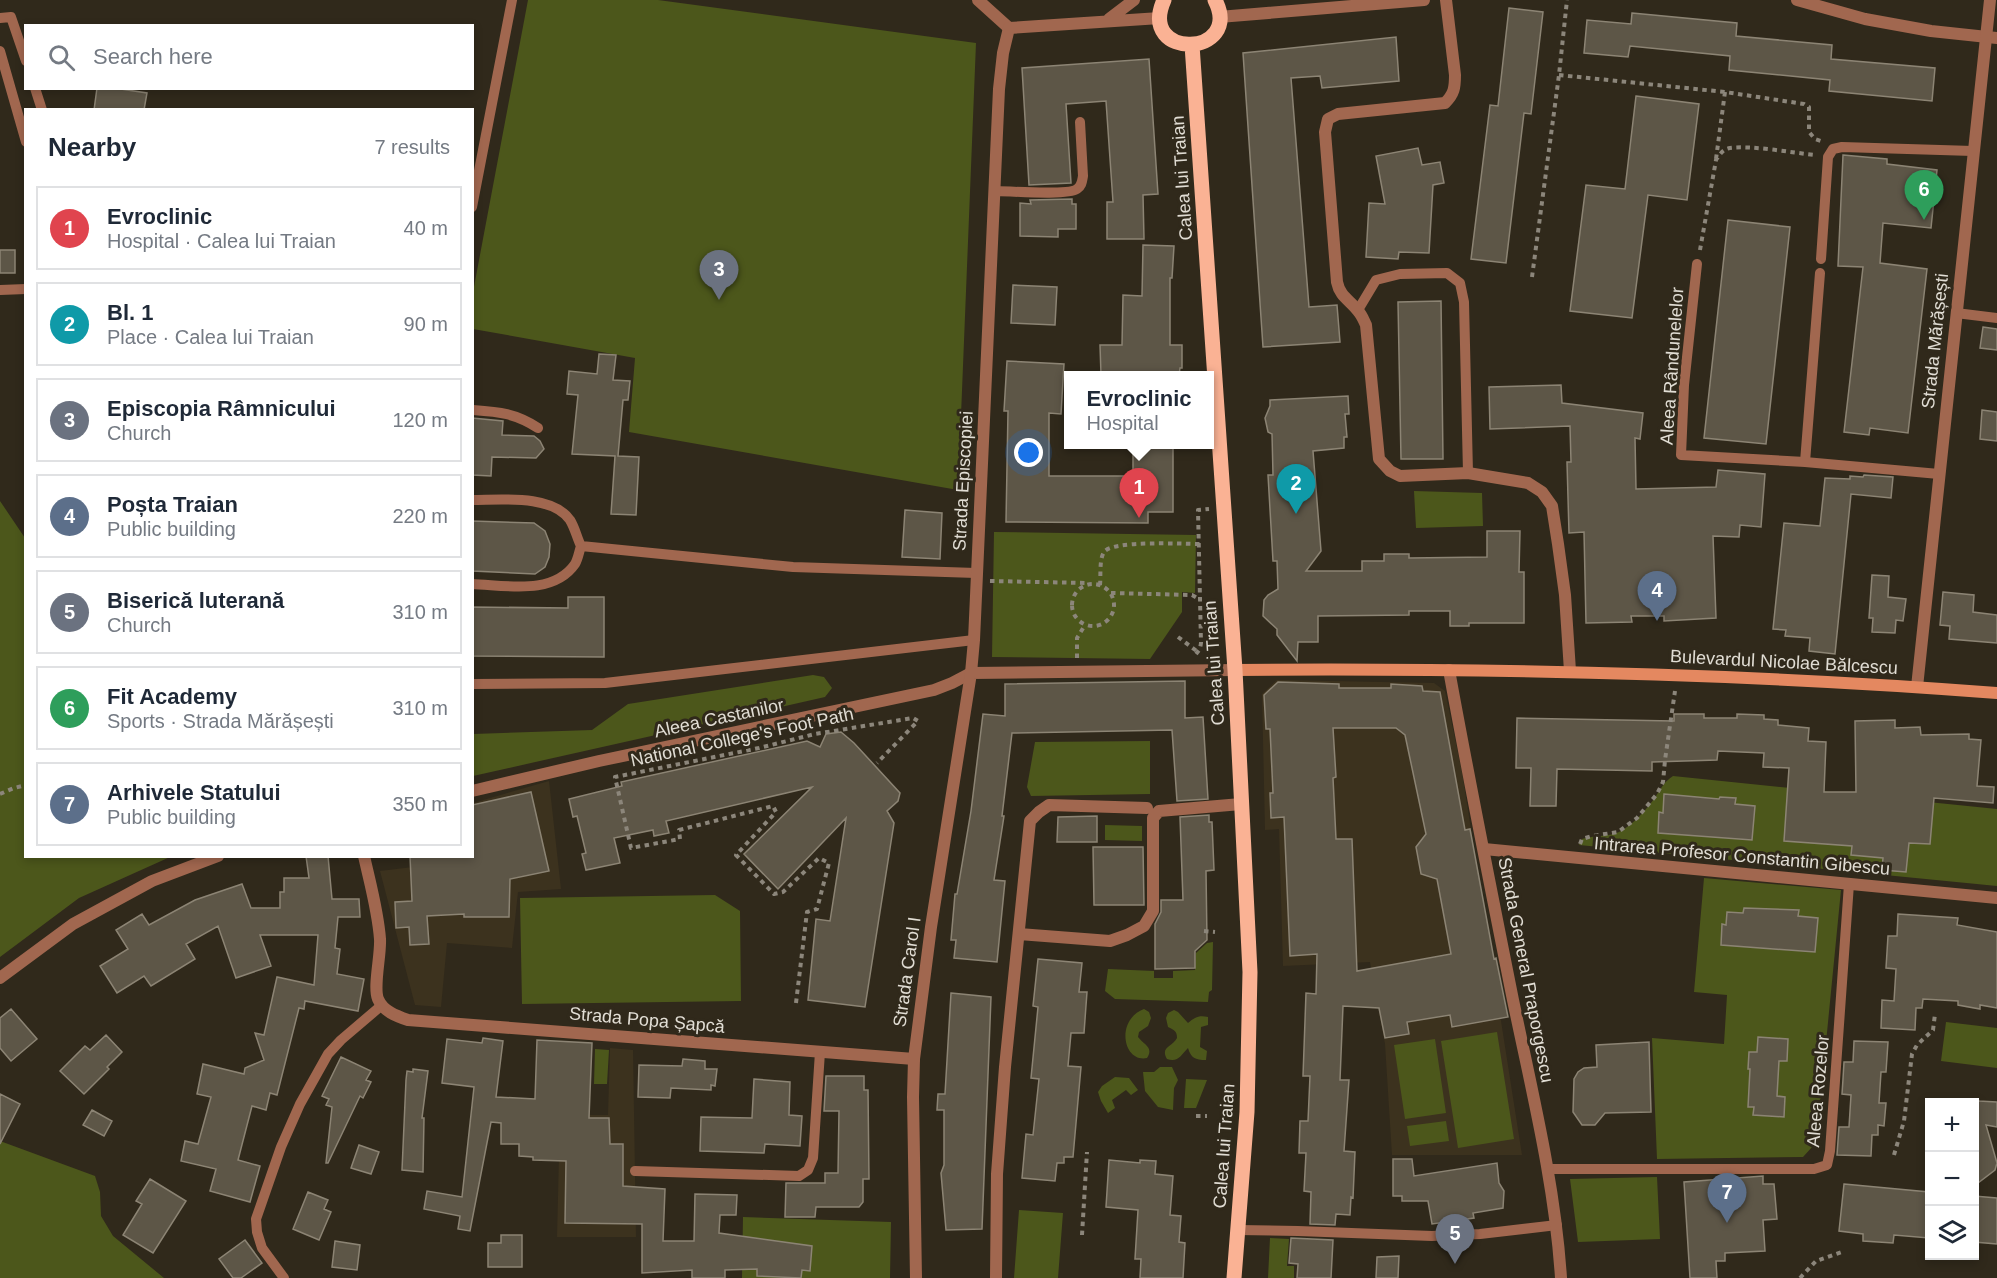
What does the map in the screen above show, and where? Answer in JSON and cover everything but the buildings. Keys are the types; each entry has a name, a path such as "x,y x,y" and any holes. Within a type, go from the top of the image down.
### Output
{"main road":[{"path":"1164,0 1160,18 1162,27 1167,35 1183,45 1200,43 1214,33 1219,17 1215,0"},
{"name":"Calea lui Traian","path":"1192,45 1214,371"},
{"name":"Calea lui Traian","path":"1214,374 1235,670 1250,972 1247,1112 1234,1278"},
{"name":"Bulevardul Nicolae Bălcescu","path":"1235,670 1570,671 1917,687 1997,693"}],"street":[{"path":"978,0 1009,28 1160,18"},
{"path":"1107,20 1134,0"},
{"path":"1219,17 1307,5 1424,0"},
{"path":"1446,0 1455,81 1452,96 1445,103 1338,114 1328,119 1325,132 1338,291 1358,310 1366,326 1379,459 1390,471 1400,476 1468,473 1528,483 1542,492 1552,506 1565,595 1570,671"},
{"path":"1797,0 1865,19 1931,31 1991,37"},
{"name":"Strada Mărășești","path":"1917,687 1973,151 1991,37 1990,0"},
{"name":"Strada Episcopiei","path":"971,673 999,89 1003,53 1009,28"},
{"path":"971,673 1235,670"},
{"name":"Strada General Praporgescu","path":"1449,670 1548,1169 1557,1224 1561,1278"},
{"name":"Aleea Castanilor","path":"474,791 599,761 934,690 971,673"},
{"name":"Strada Carol I","path":"916,1278 914,1059 931,927 971,673"},
{"path":"1019,934 1110,941 1144,926 1153,911 1153,818 1159,811 1241,804"},
{"path":"996,1278 997,1174 1005,1067 1030,821 1049,805 1147,808"},
{"name":"Intrarea Profesor Constantin Gibescu","path":"1484,849 1997,898"},
{"path":"0,978 73,924 152,881 213,858"},
{"path":"363,858 380,937 381,952 376,989 382,1005"},
{"name":"Strada Popa Șapcă","path":"382,1005 388,1011 408,1020 914,1059"}],"lane":[{"path":"474,197 512,0"},
{"path":"0,18 11,17 24,55"},
{"path":"0,51 24,135"},
{"path":"35,90 41,108"},
{"path":"994,191 1064,192 1076,190 1082,185 1083,176 1080,122"},
{"path":"1821,259 1828,157 1833,149 1842,147 1973,151"},
{"name":"Aleea Rândunelelor","path":"1697,264 1684,386 1681,455 1805,462 1939,474"},
{"path":"1358,310 1376,280 1401,274 1447,273 1460,283 1464,302 1468,473"},
{"path":"1805,462 1820,273"},
{"path":"0,290 24,289"},
{"path":"1956,313 1997,318"},
{"path":"474,410 505,412 525,420 538,429"},
{"path":"474,500 529,500 551,506 569,519 581,546 576,562 567,574 555,582 533,586 474,584"},
{"path":"581,546 793,567 976,573"},
{"path":"474,684 605,683 974,640"},
{"name":"Aleea Rozelor","path":"1548,1169 1814,1170 1827,1165 1830,1151 1849,884"},
{"path":"284,1278 262,1248 256,1218 281,1147 300,1104 328,1054 382,1005"},
{"path":"635,1172 799,1176 808,1170 813,1158 820,1052"},
{"path":"1239,1230 1298,1230 1432,1236 1480,1234 1557,1224"}],"path":[{"path":"1532,277 1567,0"},
{"path":"1559,75 1725,92 1804,104 1809,107 1809,132 1815,139 1842,147"},
{"path":"1697,264 1716,160 1725,92"},
{"path":"1716,160 1722,152 1729,148 1828,157"},
{"path":"1190,659 1198,652 1201,643 1198,510 1223,508"},
{"path":"1100,585 1102,557 1109,548 1122,544 1200,544"},
{"path":"976,573 988,581 1093,584 1100,585 1111,593 1192,595 1201,600"},
{"path":"988,581 988,591"},
{"path":"1093,584 1079,588 1072,601 1074,616 1085,625 1099,626 1110,618 1114,606 1111,593"},
{"path":"1077,664 1077,638 1085,625"},
{"path":"1178,637 1198,652"},
{"path":"1574,858 1582,839 1618,832 1637,818 1657,794 1663,782 1678,675"},
{"name":"National College's Foot Path","path":"796,1003 807,912 817,909 829,863 819,858 783,892 774,894 736,855 776,812 773,806 679,830 680,839 631,848 615,777 759,748 838,729 913,718 918,721 877,763"},
{"path":"0,794 24,786"},
{"path":"1204,931 1215,932"},
{"path":"1894,1155 1904,1122 1911,1054 1933,1030 1935,1014"},
{"path":"1196,1116 1207,1116"},
{"path":"1082,1235 1087,1152"},
{"path":"1800,1278 1816,1261 1842,1252"}],"shaded area":[{"path":"1277,680 1434,683 1445,691 1462,772 1522,1155 1392,1155 1385,1044 1370,962 1283,966 1279,829 1265,830 1262,694"},
{"path":"549,781 561,889 518,892 512,948 447,943 441,1007 415,1005 380,871 474,858 474,803"},
{"path":"610,1048 633,1050 636,1237 557,1237 560,1115 608,1115"}],"green space":[{"path":"528,0 658,0 976,43 958,490 629,432 635,358 474,329 474,287"},
{"path":"1414,491 1482,493 1483,526 1416,528"},
{"path":"0,501 24,537 24,858 168,858 79,898 0,957"},
{"path":"994,532 1196,535 1195,593 1182,592 1182,612 1150,659 992,657"},
{"path":"813,675 824,677 832,688 825,697 474,776 474,734 592,730 628,704"},
{"path":"1150,741 1150,794 1031,796 1027,787 1035,742"},
{"path":"1673,776 1997,809 1997,886 1579,845 1582,839 1615,834 1629,825 1644,811"},
{"path":"1105,825 1142,826 1142,841 1105,840"},
{"path":"1704,878 1841,890 1818,1124 1813,1146 1803,1157 1657,1159 1652,1038 1724,1044 1727,995 1694,992"},
{"path":"715,895 740,911 741,1001 522,1004 520,898"},
{"path":"1213,942 1212,990 1209,992 1208,1002 1115,999 1105,991 1108,969 1154,971 1154,978 1173,978 1173,971 1195,970 1196,953 1207,943"},
{"path":"1144,1009 1149,1012 1151,1018 1148,1026 1139,1032 1138,1037 1149,1049 1149,1054 1147,1058 1139,1058 1128,1048 1126,1031 1135,1014"},
{"path":"1174,1010 1188,1023 1197,1017 1208,1017 1208,1025 1201,1027 1200,1047 1207,1051 1206,1060 1194,1058 1188,1048 1177,1059 1167,1059 1166,1049 1177,1038 1175,1031 1168,1027 1166,1018 1168,1013"},
{"path":"1946,1022 1997,1028 1997,1068 1941,1061"},
{"path":"1497,1032 1514,1139 1458,1148 1441,1041"},
{"path":"1435,1039 1446,1113 1405,1119 1394,1045"},
{"path":"595,1049 609,1050 607,1084 594,1084"},
{"path":"1160,1067 1172,1067 1178,1080 1174,1088 1173,1110 1158,1107 1145,1091 1143,1072 1154,1072"},
{"path":"1115,1077 1129,1078 1138,1090 1131,1095 1126,1090 1112,1100 1115,1108 1108,1113 1098,1092 1102,1086"},
{"path":"1186,1079 1207,1080 1196,1108 1184,1108"},
{"path":"1446,1121 1449,1141 1410,1146 1407,1126"},
{"path":"0,1141 95,1176 100,1192 101,1216 113,1236 164,1278 0,1278"},
{"path":"1657,1177 1660,1239 1578,1242 1570,1179"},
{"path":"1019,1210 1063,1213 1058,1278 1014,1278"},
{"path":"743,1217 891,1222 890,1278 742,1278"},
{"path":"1270,1238 1289,1239 1287,1266 1294,1266 1294,1278 1268,1278"}],"place":[{"name":"Fit Academy","path":"1924,220"},
{"name":"Episcopia Râmnicului","path":"719,300"},
{"name":"Bl. 1","path":"1296,514"},
{"name":"Evroclinic","path":"1139,518"},
{"name":"Poșta Traian","path":"1657,621"},
{"name":"Arhivele Statului","path":"1727,1223"},
{"name":"Biserică luterană","path":"1455,1264"}]}
